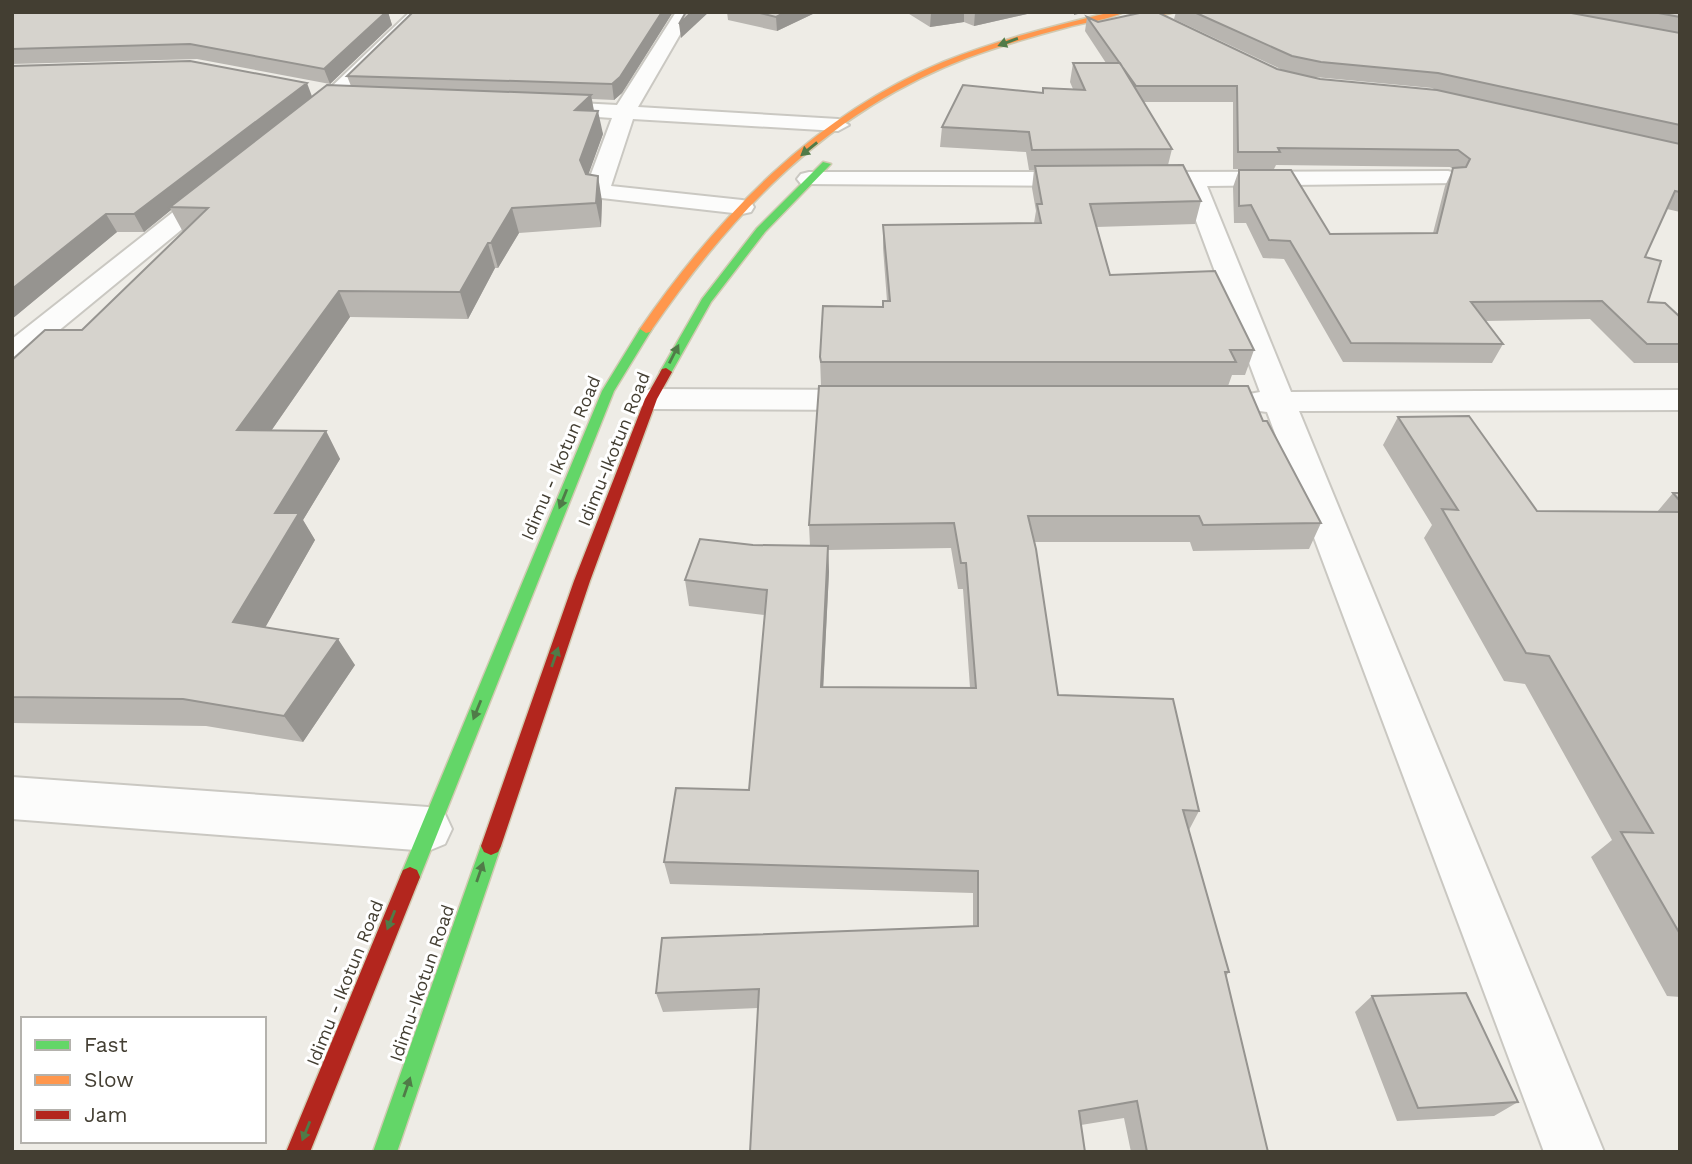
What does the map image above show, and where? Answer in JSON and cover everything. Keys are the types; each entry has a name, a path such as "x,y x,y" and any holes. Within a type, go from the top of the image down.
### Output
{"main road":[{"name":"Idimu - Ikotun Road","path":"298,1152 608,391 672,290 742,207 838,125 891,90 951,62 1041,31 1121,12"},
{"path":"905,102 971,70 1055,40 1167,19"},
{"name":"Idimu-Ikotun Road","path":"385,1152 573,606 651,399 706,301 761,230 838,154"}],"street":[{"path":"685,12 625,110 599,185 601,192 742,207"},
{"path":"385,17 416,16"},
{"path":"286,133 332,95 416,16"},
{"path":"518,106 625,110 838,125"},
{"path":"12,354 234,176"},
{"path":"1151,179 1448,178"},
{"path":"810,179 1110,179"},
{"path":"1192,179 1574,1152"},
{"path":"651,399 902,400"},
{"path":"1224,401 1680,400"},
{"path":"12,798 428,829"}],"building":[{"path":"12,12 386,12 324,69 190,44 12,49"},
{"path":"413,12 662,12 620,77 612,84 347,76"},
{"path":"686,12 692,12 679,24"},
{"path":"756,12 786,12 776,17"},
{"path":"1144,12 1157,12 1277,69 1320,79 1437,90 1680,144 1680,192 1675,191 1645,257 1661,261 1648,302 1665,303 1680,317 1680,344 1647,344 1602,301 1471,302 1503,344 1351,343 1290,241 1269,240 1251,205 1239,206 1239,170 1291,170 1330,234 1437,233 1453,168 1466,167 1470,159 1458,150 1278,148 1280,152 1238,152 1237,86 1136,86 1087,17 1098,22"},
{"path":"1194,12 1566,12 1680,33 1680,125 1438,73 1321,62 1292,56"},
{"path":"1653,12 1680,12 1680,17"},
{"path":"190,61 307,83 134,214 106,214 12,289 12,66"},
{"path":"1073,63 1120,63 1172,149 1032,150 1029,132 942,127 963,85 1043,93 1043,88 1085,90"},
{"path":"327,85 591,95 575,110 598,111 580,160 586,174 598,176 596,203 512,208 460,292 339,291 237,430 326,431 275,513 299,513 233,622 338,639 284,716 183,699 12,697 12,360 45,330 82,330 208,208 170,207"},
{"path":"1183,165 1201,201 1090,204 1110,275 1215,271 1254,350 1230,350 1236,362 821,362 823,306 883,307 883,301 890,301 883,225 1041,223 1037,204 1042,204 1035,166"},
{"path":"819,386 1248,386 1263,421 1267,421 1321,523 1203,525 1199,516 1028,516 1036,549 1058,695 1173,699 1199,811 1183,810 1229,972 1225,972 1268,1152 1147,1152 1137,1101 1079,1111 1085,1152 750,1152 759,989 656,993 662,938 978,926 978,871 664,862 676,788 749,790 767,590 685,580 700,539 753,545 828,546 821,687 976,688 966,563 961,563 954,523 809,525"},
{"path":"1469,416 1537,511 1680,512 1680,934 1621,832 1653,833 1549,656 1526,653 1442,509 1458,510 1398,417"},
{"path":"1466,993 1518,1102 1418,1108 1372,996"}],"traffic: fast":[{"path":"666,372 706,301 761,230 826,164"},
{"path":"410,877 608,391 646,329"},
{"path":"385,1152 491,846"}],"traffic: slow":[{"path":"646,329 705,248 739,210 775,174 814,141 855,112 898,86 965,56 1031,35 1121,12"},
{"path":"1112,25 1172,12"}],"traffic: jam":[{"path":"491,846 582,581 651,399 666,372"},
{"path":"298,1152 410,877"}]}
